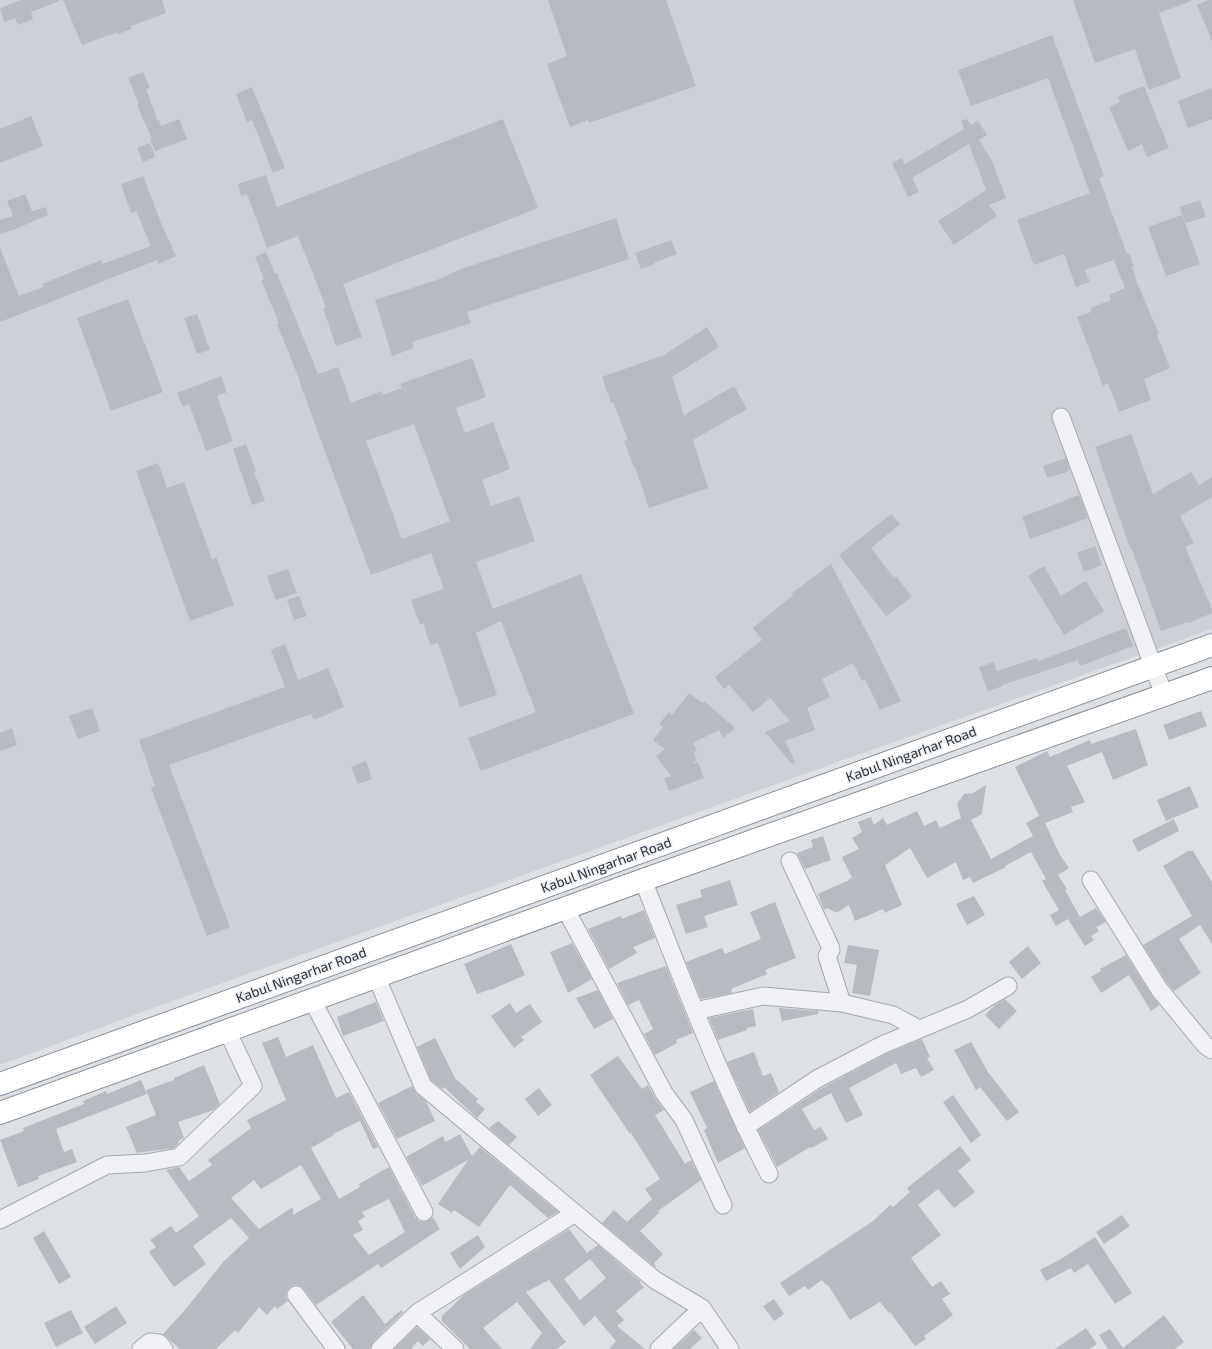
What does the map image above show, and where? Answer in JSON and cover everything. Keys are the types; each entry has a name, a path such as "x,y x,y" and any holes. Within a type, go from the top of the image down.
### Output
{"highway":[{"name":"Kabul Ningarhar Road","path":"0,1084 1212,645"},
{"name":"Kabul Ningarhar Road","path":"0,1113 565,908 1212,678"}],"street":[{"path":"1061,417 1164,695"},
{"path":"790,861 830,946 831,950 827,956 842,1003"},
{"path":"644,880 695,1011 745,1127 769,1174"},
{"path":"1091,880 1158,989 1205,1045 1212,1050"},
{"path":"565,908 664,1093 684,1120 723,1205"},
{"path":"376,976 423,1086 655,1280 702,1308 730,1349"},
{"path":"745,1127 817,1079 882,1045 968,1009 1008,986"},
{"path":"695,1011 763,996 842,1003 893,1016 919,1029"},
{"path":"312,1000 424,1212"},
{"path":"0,1220 107,1165 145,1163 179,1157 252,1086 227,1030"},
{"path":"380,1349 417,1313 575,1213"},
{"path":"296,1295 336,1349"},
{"path":"659,1349 702,1308"},
{"path":"417,1313 454,1349"},
{"path":"141,1349 150,1342 159,1343 164,1349"}],"shaded area":[{"path":"0,0 1212,0 1212,629 142,1012 0,1065"}],"building":[{"path":"21,0 59,1 31,12 33,19 18,25 15,18 4,22 0,8"},
{"path":"63,0 162,0 166,13 131,26 132,29 118,34 118,32 82,45"},
{"path":"548,0 666,0 696,86 589,123 588,120 570,127 547,64 567,56"},
{"path":"1073,0 1191,0 1159,13 1181,78 1149,90 1135,49 1095,63"},
{"path":"1208,0 1212,0 1212,41 1197,5"},
{"path":"1052,35 1104,176 1099,178 1127,254 1129,253 1134,266 1132,267 1135,278 1159,334 1157,335 1170,368 1144,379 1151,400 1119,412 1108,383 1103,386 1077,317 1091,312 1090,308 1111,300 1109,295 1125,288 1114,260 1085,270 1090,282 1076,287 1064,254 1034,265 1017,220 1090,193 1048,78 971,106 958,70"},
{"path":"143,72 150,88 146,89 161,126 179,119 187,139 155,151 150,139 152,139 137,105 139,104 128,78"},
{"path":"1144,86 1169,148 1147,157 1142,144 1128,151 1109,107 1120,102 1118,96"},
{"path":"252,87 285,168 273,173 252,120 247,122 236,94"},
{"path":"1212,88 1212,119 1188,128 1178,101"},
{"path":"31,116 43,146 0,163 0,129"},
{"path":"503,119 538,208 343,284 362,337 336,346 323,308 326,307 298,236 267,248 247,194 241,196 238,184 266,175 277,207"},
{"path":"967,119 971,125 978,121 987,135 979,140 992,161 1006,198 989,205 997,216 954,245 938,221 986,190 969,144 912,178 919,192 908,197 892,163 902,158 905,164 964,129 961,121"},
{"path":"150,143 155,157 143,162 137,148"},
{"path":"143,176 161,223 176,256 158,264 157,260 0,322 0,248 19,296 43,287 42,284 101,260 103,264 151,246 136,211 131,213 121,184"},
{"path":"25,194 32,211 46,207 48,215 0,234 0,220 13,216 7,201"},
{"path":"1200,200 1206,217 1185,223 1180,207"},
{"path":"1182,215 1200,264 1166,276 1148,227"},
{"path":"616,218 629,259 467,312 471,323 412,342 414,348 392,356 375,300 437,280 461,269"},
{"path":"671,240 677,254 641,269 635,253"},
{"path":"266,252 275,274 277,273 318,374 338,367 351,403 382,391 383,395 402,388 400,384 472,358 486,397 456,408 465,433 493,422 510,469 482,480 491,506 519,496 535,541 476,562 493,609 581,574 634,714 481,771 468,738 536,712 501,621 476,633 497,695 460,707 438,643 430,645 423,623 420,624 411,600 444,589 431,553 371,575 300,381 277,324 279,323 261,280 264,279 255,257","holes":["414,424 450,521 402,539 366,441"]},
{"path":"128,299 163,392 111,411 77,318"},
{"path":"197,314 210,350 197,354 184,318"},
{"path":"707,327 719,347 672,377 684,415 734,386 747,409 693,440 708,488 649,508 635,467 624,441 628,440 613,402 611,403 602,377 664,355"},
{"path":"221,376 227,392 217,396 233,441 206,451 189,404 183,407 177,393"},
{"path":"1131,434 1153,494 1191,472 1199,485 1212,477 1212,497 1180,516 1194,543 1185,547 1212,609 1212,613 1189,623 1188,622 1161,631 1095,447"},
{"path":"246,444 256,471 254,472 265,501 252,505 233,449"},
{"path":"1066,458 1070,471 1047,478 1043,466"},
{"path":"158,463 167,488 184,482 212,559 216,557 234,605 190,621 136,471"},
{"path":"1079,495 1088,518 1030,539 1022,517"},
{"path":"891,514 900,524 871,548 894,578 896,576 912,597 886,616 839,555"},
{"path":"1095,546 1102,565 1084,572 1077,553"},
{"path":"831,564 901,701 880,710 865,679 862,681 853,663 822,679 830,697 807,708 815,730 785,741 795,762 792,764 765,732 790,721 770,698 753,712 729,685 724,689 715,677 762,640 753,628 793,595 792,593"},
{"path":"1044,566 1061,596 1086,581 1104,611 1064,635 1028,576"},
{"path":"288,569 297,593 276,600 267,576"},
{"path":"299,596 307,616 294,620 287,600"},
{"path":"1126,628 1133,646 1080,666 1078,660 988,691 979,667 994,662 997,671 1037,658 1039,661"},
{"path":"285,644 298,680 328,668 344,707 314,720 311,714 169,765 230,927 207,936 151,788 155,786 139,740 285,687 271,650"},
{"path":"689,693 703,703 704,701 735,728 723,738 719,730 693,743 697,750 694,753 697,760 692,764 698,762 704,778 669,791 664,778 671,776 656,756 665,749 653,740 663,727 659,724 669,712 672,715"},
{"path":"92,708 100,731 78,739 69,716"},
{"path":"1201,711 1207,726 1169,740 1163,725"},
{"path":"12,728 17,745 0,751 0,733"},
{"path":"1136,729 1148,765 1113,780 1102,752 1067,766 1085,802 1071,807 1073,812 1045,823 1060,855 1069,868 1058,875 1067,889 1065,890 1080,917 1096,908 1106,922 1096,927 1099,931 1091,936 1094,940 1085,946 1068,919 1056,926 1050,915 1059,910 1042,881 1046,879 1031,852 1005,866 1006,867 973,883 970,877 963,880 956,862 927,878 910,848 885,865 902,905 885,913 883,909 855,921 849,905 838,912 827,908 824,910 818,894 852,878 842,857 859,849 852,838 862,832 858,822 871,817 874,825 883,818 887,825 917,811 924,826 936,820 940,828 961,818 957,804 964,794 973,793 986,785 982,814 971,820 991,859 1033,836 1026,823 1039,816 1015,767 1047,751 1050,757 1090,740 1091,744"},
{"path":"366,761 372,779 358,784 351,767"},
{"path":"1190,786 1199,807 1166,821 1157,800"},
{"path":"1174,819 1179,831 1138,852 1132,840"},
{"path":"823,836 831,860 805,869 797,853 813,847 811,840"},
{"path":"1188,851 1193,851 1212,882 1212,944 1200,925 1179,939 1201,973 1174,991 1167,983 1143,945 1192,916 1163,866"},
{"path":"730,880 738,905 704,916 708,927 686,934 676,905 702,897 700,890"},
{"path":"974,896 985,915 967,925 956,904"},
{"path":"775,902 796,958 765,970 767,974 731,989 732,993 701,999 686,962 722,948 725,954 761,939 750,912"},
{"path":"644,910 655,938 633,947 637,953 609,969 588,929 621,916 622,919"},
{"path":"572,943 592,979 568,993 550,952"},
{"path":"511,944 525,975 491,990 477,994 464,964"},
{"path":"848,945 879,950 870,996 852,993 857,965 844,963"},
{"path":"1028,946 1041,963 1022,979 1009,962"},
{"path":"1126,955 1159,1005 1151,1011 1129,975 1101,993 1091,977 1101,971 1100,969"},
{"path":"666,966 693,1033 676,1040 677,1043 655,1055 644,1034 653,1029 639,1000 628,1005 617,983"},
{"path":"598,990 613,1019 594,1029 576,998"},
{"path":"1005,999 1017,1011 999,1029 985,1015 994,1006"},
{"path":"376,1002 384,1021 343,1036 337,1017"},
{"path":"510,1003 516,1013 530,1004 542,1022 521,1037 524,1040 514,1048 491,1016"},
{"path":"779,1008 818,1011 818,1014 782,1021"},
{"path":"753,1009 756,1026 746,1028 747,1030 718,1040 709,1018"},
{"path":"278,1037 286,1057 313,1045 336,1098 349,1092 378,1147 373,1149 360,1121 333,1134 334,1135 311,1148 339,1199 360,1187 359,1184 389,1167 415,1217 419,1221 425,1222 433,1217 440,1229 381,1268 378,1264 316,1305 304,1289 300,1286 294,1285 287,1291 286,1297 288,1301 277,1309 275,1306 267,1315 259,1307 238,1333 235,1330 216,1349 180,1349 163,1334 185,1310 223,1262 249,1238 231,1218 193,1246 206,1264 174,1287 149,1252 156,1247 150,1240 171,1226 176,1233 199,1216 166,1170 179,1167 189,1181 212,1165 208,1160 251,1128 247,1120 286,1100 262,1043","holes":["301,1165 321,1199 293,1215 293,1207 259,1229 231,1198 254,1180 261,1189","389,1199 405,1232 369,1255 353,1235 363,1230 358,1221 365,1217 362,1212"]},
{"path":"435,1038 455,1078 478,1099 476,1102 485,1109 477,1118 444,1087 442,1089 431,1080 417,1047"},
{"path":"922,1039 930,1057 927,1058 934,1070 921,1077 916,1068 901,1074 896,1063 849,1088 863,1115 846,1123 831,1093 802,1109 814,1130 821,1127 828,1139 811,1148 810,1147 777,1167 758,1130 822,1088 886,1054"},
{"path":"971,1042 988,1072 1019,1112 1007,1121 980,1087 976,1090 954,1050"},
{"path":"754,1052 763,1076 771,1073 779,1092 750,1112 727,1062"},
{"path":"618,1056 642,1089 648,1085 664,1110 655,1115 685,1164 691,1160 701,1180 658,1211 660,1212 640,1231 663,1254 654,1263 656,1266 655,1267 602,1223 614,1210 627,1222 652,1199 645,1189 660,1179 631,1133 630,1134 590,1075"},
{"path":"204,1065 220,1104 214,1110 178,1122 184,1138 178,1141 179,1143 174,1148 137,1153 126,1127 156,1115 146,1090 174,1080 174,1078"},
{"path":"141,1080 147,1094 56,1129 64,1152 72,1149 77,1162 38,1176 39,1179 18,1187 0,1140 24,1131 23,1128 84,1104 83,1101 106,1091 107,1094"},
{"path":"714,1081 745,1148 718,1163 704,1130 707,1128 690,1092"},
{"path":"412,1086 416,1093 426,1101 435,1121 397,1139 378,1103"},
{"path":"539,1088 552,1105 538,1116 525,1099"},
{"path":"953,1095 981,1135 971,1143 943,1102"},
{"path":"498,1121 517,1137 509,1145 489,1128"},
{"path":"460,1134 472,1156 480,1147 558,1212 548,1218 510,1185 479,1227 454,1210 452,1213 438,1204 468,1160 422,1186 406,1157 443,1136 445,1142"},
{"path":"960,1146 971,1160 958,1171 975,1192 954,1208 938,1189 918,1205 941,1235 911,1258 932,1287 941,1281 950,1294 942,1299 953,1315 924,1336 926,1339 915,1346 890,1312 889,1313 880,1302 850,1320 828,1285 827,1286 822,1280 808,1290 805,1286 789,1296 780,1283 873,1221 890,1205 893,1207 910,1192 907,1188"},
{"path":"1122,1215 1130,1226 1104,1244 1096,1232"},
{"path":"569,1229 587,1253 598,1245 641,1282 640,1283 644,1287 616,1311 624,1320 617,1326 645,1349 609,1349 616,1341 595,1316 584,1326 549,1280 526,1292 566,1342 557,1349 530,1349 542,1333 517,1302 483,1328 502,1349 470,1349 442,1321 442,1316 464,1295","holes":["590,1259 606,1278 580,1300 564,1279"]},
{"path":"44,1231 71,1277 59,1284 33,1238"},
{"path":"478,1235 485,1247 460,1269 450,1253"},
{"path":"1095,1237 1132,1293 1115,1304 1088,1264 1074,1273 1071,1268 1046,1281 1040,1270 1061,1259"},
{"path":"363,1295 385,1324 401,1310 403,1312 373,1342 370,1349 353,1349 331,1322"},
{"path":"774,1299 784,1314 774,1321 763,1306"},
{"path":"116,1306 127,1323 95,1344 84,1327"},
{"path":"71,1310 83,1333 56,1347 44,1323"},
{"path":"1164,1315 1184,1342 1175,1349 1108,1349 1099,1335 1110,1329 1123,1348"},
{"path":"417,1327 430,1339 423,1346 418,1341 411,1349 394,1349"},
{"path":"1086,1328 1097,1344 1089,1349 1055,1349"},
{"path":"694,1330 702,1338 690,1349 673,1349"}]}
